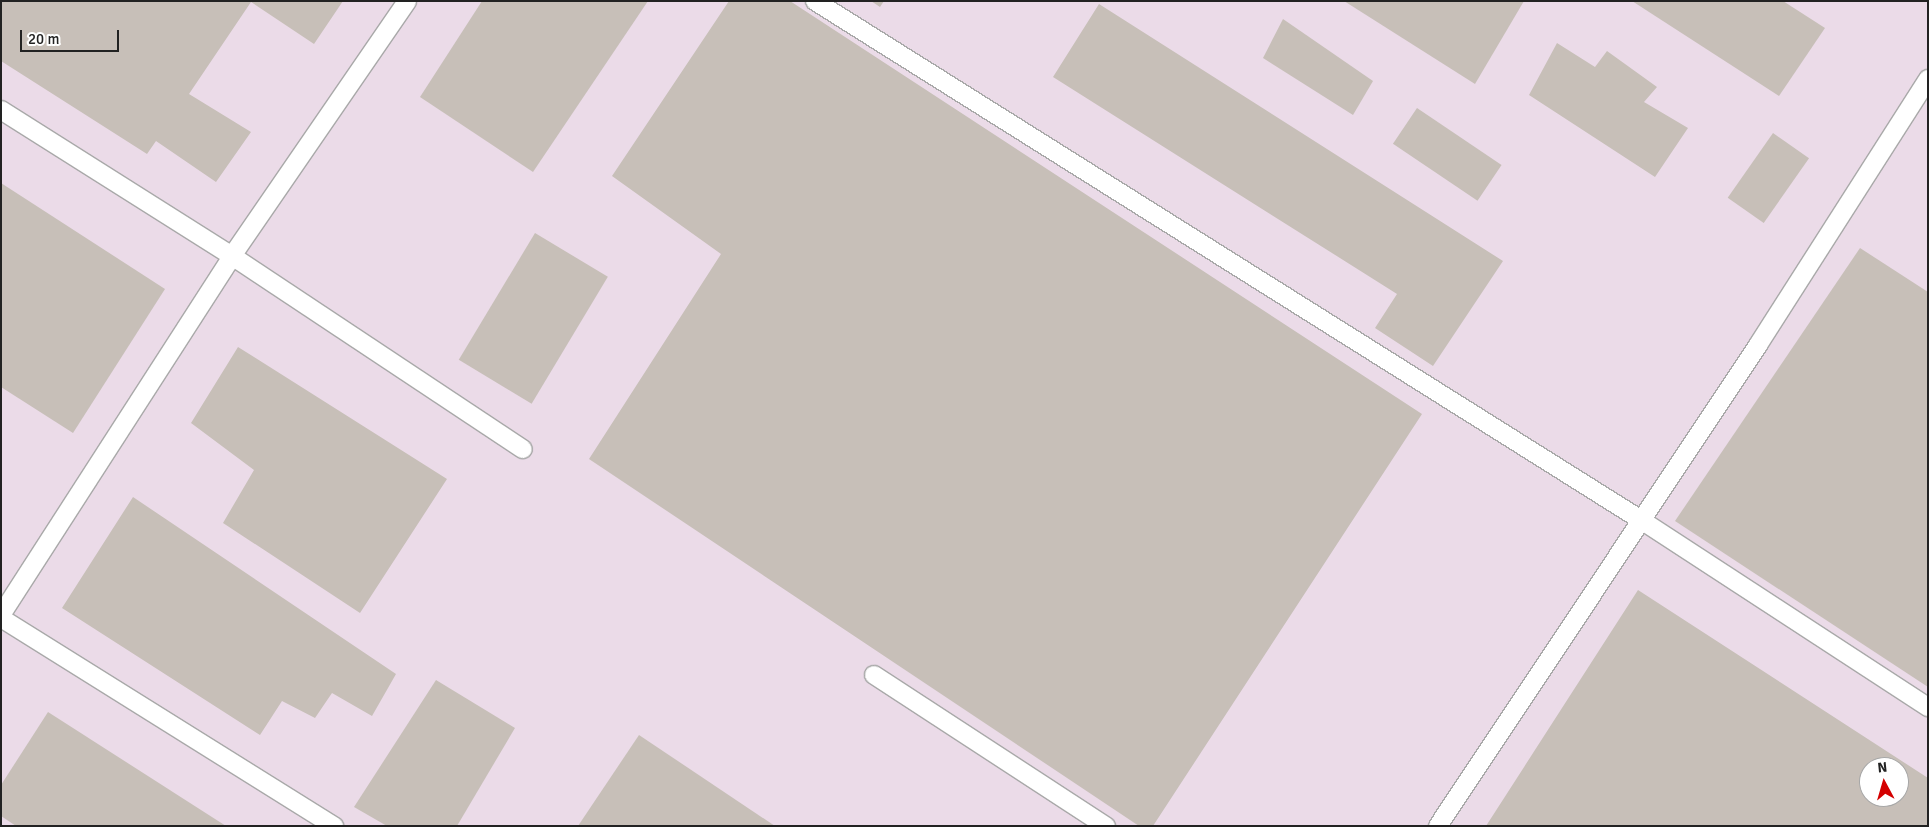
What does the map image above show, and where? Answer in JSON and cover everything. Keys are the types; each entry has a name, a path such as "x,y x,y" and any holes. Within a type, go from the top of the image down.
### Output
{"lane":[{"path":"334,826 1,617 232,256 407,1"},
{"path":"815,1 1641,520 1928,707"},
{"path":"1438,826 1758,345 1928,79"},
{"path":"1,110 232,256 524,449"},
{"path":"874,675 1106,826"}],"shaded area":[{"path":"1,1 1928,1 1928,826 1,826"}],"building":[{"path":"1,1 343,1 314,44 251,2 189,94 251,132 216,182 156,141 147,154 1,61"},
{"path":"482,1 648,1 533,172 420,97"},
{"path":"729,1 790,1 1422,414 1153,826 1139,826 589,459 721,254 612,176"},
{"path":"871,1 884,1 880,7"},
{"path":"1344,1 1524,1 1475,84"},
{"path":"1632,1 1783,1 1825,28 1779,96"},
{"path":"1099,4 1503,261 1433,366 1375,328 1397,294 1053,77"},
{"path":"1283,19 1373,81 1353,115 1263,58"},
{"path":"1557,43 1595,67 1607,51 1657,87 1644,102 1688,128 1655,177 1529,95"},
{"path":"1417,108 1502,165 1478,201 1393,144"},
{"path":"1773,133 1809,158 1764,223 1728,198"},
{"path":"1,183 165,289 73,433 1,387"},
{"path":"535,233 608,277 532,404 459,360"},
{"path":"1860,248 1928,292 1928,687 1675,521"},
{"path":"238,347 447,479 360,613 223,523 254,470 191,423"},
{"path":"133,497 396,674 372,716 332,693 315,718 282,701 260,735 62,608"},
{"path":"1638,590 1896,757 1859,757 1859,807 1909,807 1909,766 1928,778 1928,826 1486,826"},
{"path":"436,680 515,728 457,826 387,826 354,807"},
{"path":"48,712 226,826 16,826 1,816 1,785"},
{"path":"639,735 775,826 578,826"}]}
